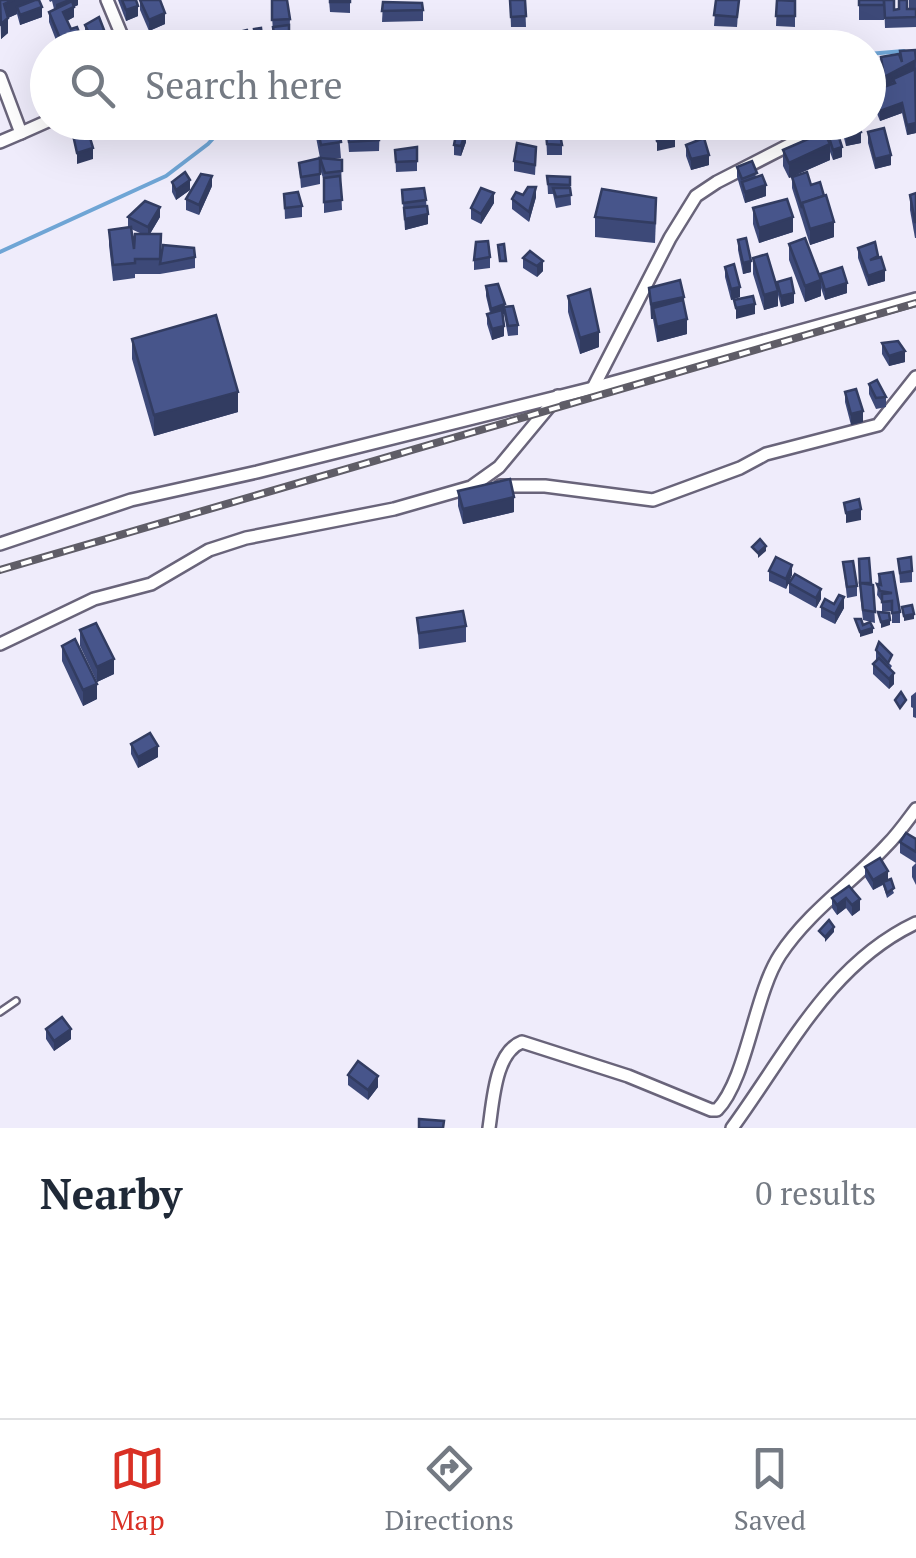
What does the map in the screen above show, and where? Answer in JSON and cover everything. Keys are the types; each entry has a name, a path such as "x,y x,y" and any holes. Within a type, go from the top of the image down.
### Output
{"street":[{"path":"107,0 120,30"},
{"path":"0,77 21,133"},
{"path":"0,142 30,129"},
{"path":"593,388 670,238 696,196 799,140"},
{"path":"0,544 131,500 593,388 916,299"},
{"path":"0,644 94,600 152,584 209,550 246,538 394,509 471,487 532,486 652,500 780,449 878,426 916,377"},
{"path":"471,487 499,467 558,396"},
{"path":"488,1128 502,1067 509,1050 522,1042 717,1110 734,1078 780,954 889,844 916,809"},
{"path":"732,1128 838,979 870,949 916,923"}],"lane":[{"path":"0,1012 16,1002"}],"building":[{"path":"0,0 14,0 4,4 8,18 1,24"},
{"path":"35,0 42,7 20,15 17,7"},
{"path":"122,0 136,0 138,6 126,10"},
{"path":"140,0 160,0 165,13 149,20"},
{"path":"272,0 287,0 290,19 272,20"},
{"path":"510,0 525,0 526,16 511,17"},
{"path":"716,0 739,0 737,17 714,15"},
{"path":"777,0 795,1 795,16 776,16"},
{"path":"859,0 884,0 884,5 859,5"},
{"path":"884,0 894,0 894,10 899,9 899,0 907,0 907,9 916,9 916,17 885,18"},
{"path":"72,1 74,7 63,12 71,29 78,30 56,30 49,12"},
{"path":"383,2 422,3 423,10 382,11"},
{"path":"99,17 104,30 88,30 85,25"},
{"path":"289,25 289,30 273,30"},
{"path":"915,50 916,60 886,76 886,56 899,54 902,62 900,51"},
{"path":"915,69 916,123 907,125 902,103 886,109 886,86 895,83 893,79"},
{"path":"886,136 891,155 875,159 870,140 886,140"},
{"path":"74,140 91,140 93,148 77,153"},
{"path":"320,140 341,140 341,142 321,145"},
{"path":"547,140 561,140 562,145 547,144"},
{"path":"705,140 709,155 691,159 686,145"},
{"path":"806,140 828,140 830,144 789,163 783,150"},
{"path":"830,140 840,140 842,147 833,150"},
{"path":"517,143 536,147 535,165 514,161"},
{"path":"417,147 417,161 396,162 395,150"},
{"path":"320,158 320,174 301,177 299,163"},
{"path":"320,158 342,160 342,171 325,173"},
{"path":"752,161 757,173 742,179 737,167"},
{"path":"185,172 190,180 176,190 172,182"},
{"path":"807,172 811,185 820,182 824,196 802,203 802,208 792,177"},
{"path":"201,174 212,176 199,205 186,199"},
{"path":"762,175 766,185 745,192 742,182"},
{"path":"340,176 342,200 324,202 324,178"},
{"path":"547,176 570,177 570,185 548,184"},
{"path":"528,187 536,187 529,212 512,199 516,192 523,195"},
{"path":"424,188 426,200 403,203 402,190"},
{"path":"481,188 494,193 481,214 471,208"},
{"path":"553,188 570,188 571,195 556,197"},
{"path":"602,189 656,198 655,223 595,217"},
{"path":"298,192 302,206 285,208 284,194"},
{"path":"916,193 916,222 915,222 910,195"},
{"path":"826,195 834,222 810,229 802,203"},
{"path":"787,199 793,217 759,228 753,208"},
{"path":"145,201 160,207 148,227 128,217"},
{"path":"427,206 428,214 405,219 404,208"},
{"path":"131,227 134,249 135,234 161,234 160,259 135,259 135,263 113,265 109,230"},
{"path":"746,238 751,261 743,263 738,240"},
{"path":"805,238 821,280 805,286 789,244"},
{"path":"488,241 490,257 474,260 476,242"},
{"path":"875,242 878,256 870,260 881,257 885,270 868,276 858,248"},
{"path":"504,244 506,261 500,261 498,245"},
{"path":"163,245 194,248 195,257 160,264"},
{"path":"530,251 543,261 537,266 523,258"},
{"path":"767,254 778,291 764,295 753,258"},
{"path":"734,264 740,287 731,289 725,267"},
{"path":"842,267 847,283 825,290 820,274"},
{"path":"791,278 794,293 781,296 777,282"},
{"path":"680,280 684,297 651,304 649,288"},
{"path":"498,284 505,304 491,309 486,286"},
{"path":"590,289 599,332 580,338 568,296"},
{"path":"753,296 755,304 736,308 734,300"},
{"path":"683,300 687,319 657,327 653,308"},
{"path":"513,306 518,325 508,326 504,307"},
{"path":"502,310 504,326 492,329 487,314"},
{"path":"216,315 238,392 154,415 132,339"},
{"path":"898,341 905,351 889,356 882,343"},
{"path":"877,380 886,397 876,398 869,384"},
{"path":"856,389 863,411 851,414 845,392"},
{"path":"510,479 514,497 463,509 458,491"},
{"path":"859,499 861,509 846,513 844,503"},
{"path":"760,539 766,546 758,553 752,547"},
{"path":"776,557 792,565 786,579 769,571"},
{"path":"911,557 912,571 900,573 898,559"},
{"path":"869,558 871,583 860,583 859,559"},
{"path":"853,561 857,586 847,587 843,562"},
{"path":"893,572 900,612 892,613 892,601 882,602 882,594 892,593 880,591 877,584 881,585 879,574"},
{"path":"795,574 821,589 816,598 789,583"},
{"path":"860,583 873,585 875,612 863,610"},
{"path":"839,595 844,597 835,614 821,607 825,599 834,604"},
{"path":"912,605 914,614 904,616 902,607"},
{"path":"463,611 466,626 419,633 417,618"},
{"path":"878,612 889,613 890,620 881,622"},
{"path":"855,619 861,619 863,625 870,622 873,628 860,632"},
{"path":"96,623 114,659 97,667 80,630"},
{"path":"75,639 97,684 83,690 62,646"},
{"path":"879,642 892,655 888,663 876,650"},
{"path":"879,658 894,673 889,679 873,664"},
{"path":"901,692 906,700 900,708 895,700"},
{"path":"150,733 158,746 138,757 131,744"},
{"path":"906,833 916,839 916,852 900,842"},
{"path":"880,858 888,871 873,880 865,867"},
{"path":"891,879 894,888 887,893 883,882"},
{"path":"849,886 860,899 852,905 846,898 837,905 832,898"},
{"path":"829,920 834,927 825,937 819,931"},
{"path":"62,1017 71,1029 54,1041 46,1029"},
{"path":"358,1061 378,1076 368,1090 348,1075"},
{"path":"419,1119 444,1121 443,1128 419,1128"}],"waterway":[{"path":"886,52 904,51"},
{"path":"0,252 166,176 212,140"}],"railway":[{"path":"0,570 916,303"}]}
